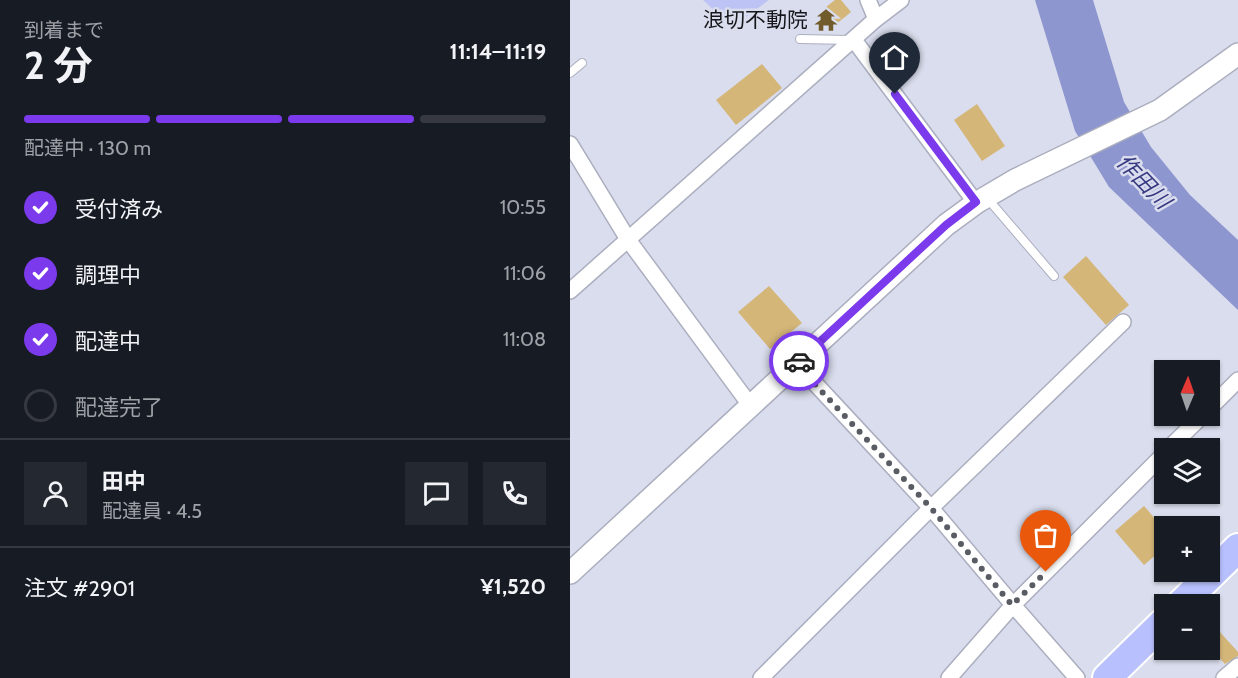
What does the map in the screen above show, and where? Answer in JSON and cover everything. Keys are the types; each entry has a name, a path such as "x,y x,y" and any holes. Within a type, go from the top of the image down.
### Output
{"highway":[{"path":"1191,594 1238,548"},
{"path":"1107,678 1154,632"}],"street":[{"path":"868,0 876,19"},
{"path":"570,291 876,19 901,0"},
{"path":"854,40 981,200"},
{"path":"570,573 946,225 981,200 1060,157 1160,110 1238,54"},
{"path":"570,144 629,240 750,405"},
{"path":"761,678 931,508 1123,322"},
{"path":"796,364 931,508 1077,678"},
{"path":"1220,398 1238,380"},
{"path":"1179,438 1192,426"},
{"path":"949,678 1012,605 1154,464"},
{"path":"1224,678 1238,666"}],"lane":[{"path":"800,39 854,40"},
{"path":"570,73 582,63"},
{"path":"981,200 1053,276"}],"shaded area":[{"path":"703,0 769,0 732,27"}],"water":[{"name":"作田川","path":"1035,0 1093,0 1124,102 1151,147 1190,195 1238,240 1238,310 1109,187 1075,131"}],"building":[{"path":"835,0 841,0 851,12 829,30 817,14"},
{"path":"762,64 782,88 736,125 716,100"},
{"path":"977,104 1005,146 982,161 954,120"},
{"path":"1086,256 1129,305 1106,325 1063,277"},
{"path":"769,286 802,323 770,349 738,312"},
{"path":"1144,506 1154,518 1154,556 1144,565 1115,531"},
{"path":"1220,632 1238,652 1238,656 1225,664 1220,659"}],"way so far":[{"path":"799,361 796,364 931,508 1012,605 1046,572"}],"place":[{"name":"浪切不動院","path":"826,20"}],"route":[{"path":"799,361 946,225 976,202 895,94"}]}
